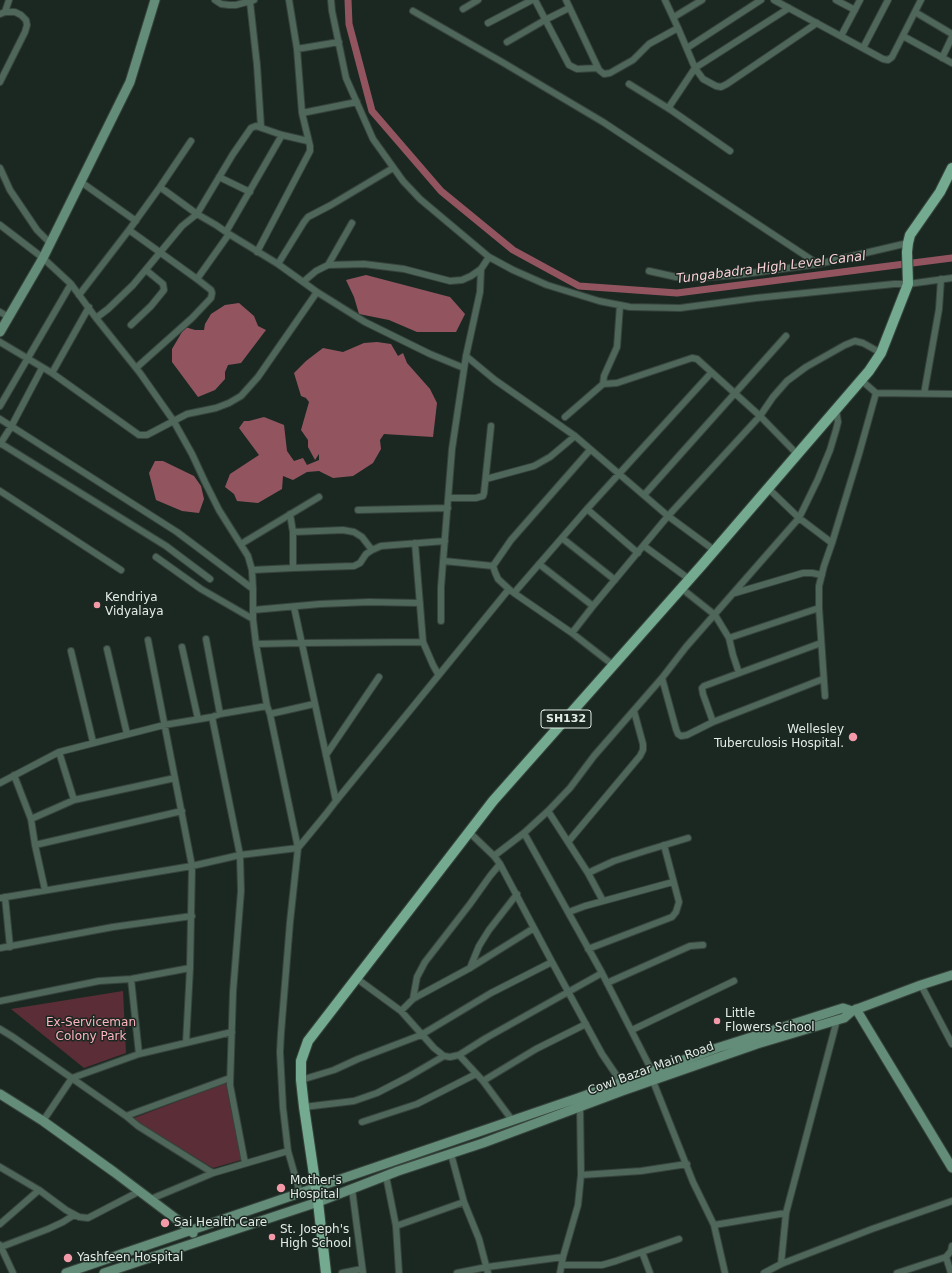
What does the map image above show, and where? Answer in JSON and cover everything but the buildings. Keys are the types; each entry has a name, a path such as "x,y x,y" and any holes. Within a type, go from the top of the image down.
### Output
{"main road":[{"path":"907,247 914,230 940,192 952,168"},
{"name":"SH132","path":"326,1273 301,1080 301,1061 308,1041 493,801 689,579 869,371 881,353 909,281 907,247"}],"street":[{"path":"0,82 27,25 26,20 15,12 3,13 9,0"},
{"path":"0,332 43,258 130,82 155,0"},
{"path":"215,0 229,6 252,1 260,127"},
{"path":"258,252 278,210 310,151 302,113 297,49 289,0"},
{"path":"331,0 346,78 373,139 403,181 420,199 490,257 513,270 547,285 599,301 630,308 680,308 764,297 894,284 909,281 952,278"},
{"path":"463,10 478,0"},
{"path":"488,23 534,0 569,65 577,69 598,68"},
{"path":"566,0 598,68 604,74 634,60 649,44 678,28"},
{"path":"665,0 688,48 695,68 703,79 710,84 721,87 817,23"},
{"path":"674,17 702,0"},
{"path":"688,48 761,0"},
{"path":"774,0 888,60 892,57 921,0"},
{"path":"836,0 855,10"},
{"path":"841,36 860,0"},
{"path":"863,48 888,0"},
{"path":"507,42 569,8"},
{"path":"671,110 669,106 695,68 789,8"},
{"path":"413,11 603,122 818,264"},
{"path":"915,12 952,36 942,58"},
{"path":"903,36 952,64"},
{"path":"297,49 339,42"},
{"path":"629,84 671,110 730,151"},
{"path":"302,113 357,102"},
{"path":"96,318 123,296 182,226 197,214 251,128 256,126 282,135 308,141"},
{"path":"198,279 228,233 282,135"},
{"path":"80,295 130,230 191,141"},
{"path":"0,168 10,190 37,230 50,243"},
{"path":"278,264 308,217 393,168"},
{"path":"219,177 250,192"},
{"path":"80,182 136,221"},
{"path":"160,187 197,214 278,264 317,292 364,322 430,354 464,368"},
{"path":"328,266 352,224"},
{"path":"1,229 43,258 71,284 136,368 173,420 192,454 219,510 248,556 252,570 252,619 256,644 267,706 270,714 298,848 280,1033 280,1052 283,1108 288,1151 300,1193"},
{"path":"130,230 198,279 211,290 212,293 211,298 192,318 136,368"},
{"path":"649,271 676,277 697,278 736,275 818,264 907,247"},
{"path":"303,282 316,271 328,266 364,264 396,268 450,281 462,280 482,269 490,257"},
{"path":"441,621 441,588 452,449 466,356 480,292 482,269"},
{"path":"131,325 151,306 164,290 163,284 146,270"},
{"path":"924,394 939,309 941,279"},
{"path":"0,406 71,284"},
{"path":"0,342 52,373 139,435 147,436 173,420 187,414 216,408 241,396 258,377 317,292"},
{"path":"603,384 604,376 617,347 620,305"},
{"path":"52,373 89,307"},
{"path":"0,312 9,317"},
{"path":"644,495 786,336"},
{"path":"572,633 668,516 760,416 773,397 787,381 806,367 855,341 863,343 881,353"},
{"path":"466,356 495,380 575,436 668,516 714,550"},
{"path":"565,417 603,384 617,383 692,358 697,359 760,416 797,454"},
{"path":"42,368 11,427 0,444 166,546 210,579"},
{"path":"10,947 3,898 192,866 240,855 298,848 438,674 511,591 539,564 711,373"},
{"path":"861,380 876,393 952,394"},
{"path":"825,696 819,586 876,393"},
{"path":"494,856 524,833 570,788 594,756 662,678 686,647 799,518 830,450 837,426 836,410"},
{"path":"0,419 177,532 253,589"},
{"path":"449,498 479,498 484,493 491,426"},
{"path":"486,479 534,466 550,457 575,436"},
{"path":"590,450 511,540 493,566 494,572 498,579 511,591 572,633 613,665"},
{"path":"768,488 799,518 832,543"},
{"path":"0,492 121,570"},
{"path":"241,544 320,497"},
{"path":"358,510 448,508"},
{"path":"587,509 638,553"},
{"path":"290,514 293,532 293,568"},
{"path":"293,532 343,530 354,532 362,537 372,550"},
{"path":"562,538 614,580"},
{"path":"252,570 354,566 360,563 366,554 381,546 445,541"},
{"path":"415,543 423,642 438,674"},
{"path":"644,546 689,579"},
{"path":"156,557 201,589 252,619"},
{"path":"444,560 493,566"},
{"path":"539,564 593,606"},
{"path":"734,593 803,573 822,575"},
{"path":"681,588 715,615 730,638 733,655 739,673"},
{"path":"253,610 369,602 420,603"},
{"path":"294,607 336,801"},
{"path":"730,638 819,608"},
{"path":"206,639 220,714"},
{"path":"148,640 192,866 192,916 186,1043"},
{"path":"256,644 423,642"},
{"path":"713,722 702,688 821,643"},
{"path":"182,647 198,719"},
{"path":"107,649 127,734"},
{"path":"71,651 93,742"},
{"path":"326,755 379,676"},
{"path":"662,678 676,729 678,734 682,736 713,722 823,679"},
{"path":"270,714 314,704"},
{"path":"0,783 59,752 93,742 164,725 267,706"},
{"path":"568,842 640,756 643,750 643,744 634,711"},
{"path":"212,717 240,855 241,891 233,992 230,1085 245,1163"},
{"path":"59,752 74,800"},
{"path":"14,775 30,819 45,890"},
{"path":"30,819 74,800 175,778"},
{"path":"36,845 182,811"},
{"path":"548,811 588,873 602,902"},
{"path":"469,832 494,856 500,864 602,1054 621,1082"},
{"path":"524,833 602,973 652,1071"},
{"path":"588,873 614,861 688,838"},
{"path":"588,949 672,917 676,912 679,902 664,845"},
{"path":"413,999 417,977 425,962 500,864"},
{"path":"569,912 673,882"},
{"path":"470,968 479,946 489,930 517,894"},
{"path":"0,948 113,927 192,916"},
{"path":"401,1011 413,999 470,968 534,928"},
{"path":"607,983 690,946 703,945"},
{"path":"301,1080 334,1070 421,1034 491,993 552,962"},
{"path":"0,1001 99,981 131,979 190,968"},
{"path":"356,978 401,1011 434,1048 444,1056 450,1057 459,1055 486,1038 602,973"},
{"path":"952,975 854,1010 952,1168"},
{"path":"131,979 140,1054"},
{"path":"632,1030 734,981"},
{"path":"921,985 952,1043"},
{"name":"Cowl Bazar Main Road","path":"66,1273 578,1098 717,1048 843,1008 854,1010"},
{"name":"Cowl Bazar Main Road","path":"104,1273 318,1202 352,1188 451,1154 756,1044 844,1018 854,1010"},
{"path":"781,1264 786,1213 837,1020"},
{"path":"483,1081 536,1049 586,1024"},
{"path":"0,1029 72,1078 138,1126 213,1173"},
{"path":"43,1121 72,1078 140,1054 232,1032"},
{"path":"459,1055 483,1081 512,1120"},
{"path":"304,1107 354,1101 377,1093 408,1078 444,1056"},
{"path":"362,1122 417,1104 476,1074"},
{"path":"126,1116 230,1078"},
{"path":"653,1081 693,1182 714,1225 725,1273"},
{"path":"0,1094 43,1121 151,1199 191,1230 198,1242"},
{"path":"560,1273 578,1204 581,1175 581,1107 578,1098"},
{"path":"151,1199 213,1173 288,1151"},
{"path":"451,1154 464,1202 479,1239 487,1270"},
{"path":"581,1175 641,1171 687,1164"},
{"path":"0,1167 39,1190 79,1217 88,1218 140,1191"},
{"path":"386,1176 396,1226 399,1273"},
{"path":"342,1273 362,1271 352,1188"},
{"path":"0,1224 39,1190"},
{"path":"764,1273 781,1264 872,1229 952,1201"},
{"path":"396,1226 464,1202"},
{"path":"714,1225 786,1213"},
{"path":"13,1273 0,1246 48,1229 74,1215"},
{"path":"562,1265 602,1265 679,1238"},
{"path":"897,1273 946,1257 950,1253 952,1246"},
{"path":"642,1252 650,1273"},
{"path":"457,1273 487,1270 563,1257"},
{"path":"946,1257 951,1273"},
{"path":"586,1265 586,1273"}],"green space":[{"name":"Ex-Serviceman Colony Park","path":"123,991 126,1053 84,1068 11,1009"},
{"path":"226,1083 241,1160 213,1168 142,1125 134,1118"}],"shaded area":[{"path":"366,275 450,297 465,314 456,332 417,332 389,320 359,314 354,297 346,280"},
{"path":"239,303 254,316 258,326 266,330 241,363 228,365 225,372 225,379 215,390 198,397 172,362 172,349 185,327 195,330 204,330 205,324 211,314 225,305"},
{"path":"377,342 391,344 398,356 403,353 407,363 430,389 437,403 433,437 384,434 380,440 381,449 373,463 353,476 333,478 319,471 307,472 293,480 283,476 282,489 258,503 237,501 234,494 225,487 230,474 259,455 239,428 244,421 264,417 284,425 287,451 294,461 303,458 307,465 319,460 319,454 315,460 308,447 308,440 301,430 309,402 306,398 301,396 294,373 306,361 323,348 343,352 364,343"},
{"path":"155,461 163,461 194,476 201,486 204,499 199,513 182,511 156,500 149,473"}],"waterway":[{"name":"Tungabadra High Level Canal","path":"348,0 349,24 372,111 441,191 513,250 579,286 677,293 952,258"}],"place":[{"name":"Kendriya Vidyalaya","path":"97,605"},
{"name":"Wellesley Tuberculosis Hospital.","path":"853,737"},
{"name":"Little Flowers School","path":"717,1021"},
{"name":"Mother's Hospital","path":"281,1188"},
{"name":"Sai Health Care","path":"165,1223"},
{"name":"St. Joseph's High School","path":"272,1237"},
{"name":"Yashfeen Hospital","path":"68,1258"}]}
